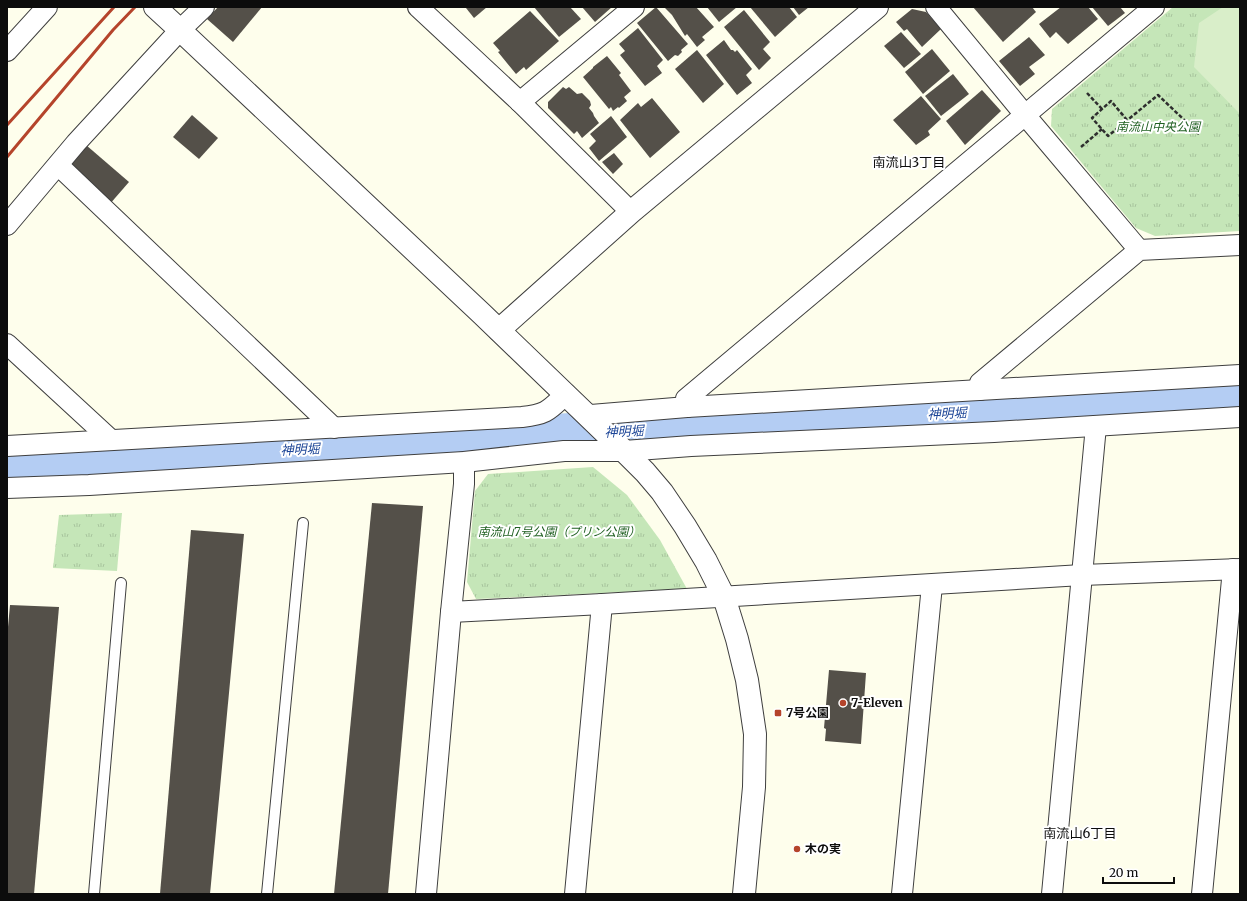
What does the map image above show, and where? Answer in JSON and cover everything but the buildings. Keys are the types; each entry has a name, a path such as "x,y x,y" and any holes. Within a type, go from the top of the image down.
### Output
{"street":[{"path":"7,51 47,7"},
{"path":"154,7 591,418 645,472 662,492 685,526 706,561 724,597 737,639 747,680 754,734 754,787 744,894"},
{"path":"7,225 76,143 180,30 204,7"},
{"path":"418,7 520,102 631,212"},
{"path":"520,102 634,7"},
{"path":"499,330 631,212 877,7"},
{"path":"936,7 1139,250"},
{"path":"687,407 686,399 1154,7"},
{"path":"58,165 334,428"},
{"path":"980,390 980,383 1139,250 1240,245"},
{"path":"7,344 110,439"},
{"path":"591,418 591,415 687,407 1240,375"},
{"path":"7,446 522,417 538,415 548,411 566,394"},
{"path":"7,488 89,485 464,462 564,451 994,432 1240,417"},
{"path":"1052,894 1096,426"},
{"path":"426,894 464,484 464,462"},
{"path":"451,612 932,585 1082,575 1236,569 1202,894"},
{"path":"902,894 932,585"},
{"path":"575,894 602,604"}],"lane":[{"path":"267,894 304,523"},
{"path":"94,894 121,583"}],"path":[{"path":"1088,94 1102,109"},
{"path":"1127,120 1111,101 1092,118 1108,136 1158,95 1199,134"},
{"path":"1087,142 1102,129"}],"green space":[{"name":"南流山中央公園","path":"1173,7 1240,7 1240,231 1155,236 1136,228 1051,126 1052,109"},
{"path":"1223,7 1240,7 1240,114 1194,67 1199,23"},
{"name":"南流山7号公園（プリン公園）","path":"593,467 627,495 660,540 687,589 476,599 467,582 475,491 488,474"},
{"path":"122,513 117,571 53,568 59,515"}],"waterway":[{"name":"神明堀","path":"7,466 1240,397"}],"railway":[{"path":"7,125 114,7"},
{"path":"7,157 113,30 135,7"}],"place":[{"name":"7-Eleven","path":"843,703"},
{"name":"7号公園","path":"778,713"},
{"name":"木の実","path":"797,849"}],"district":[{"name":"南流山3丁目","path":"909,162"},
{"name":"南流山6丁目","path":"1080,833"}]}
